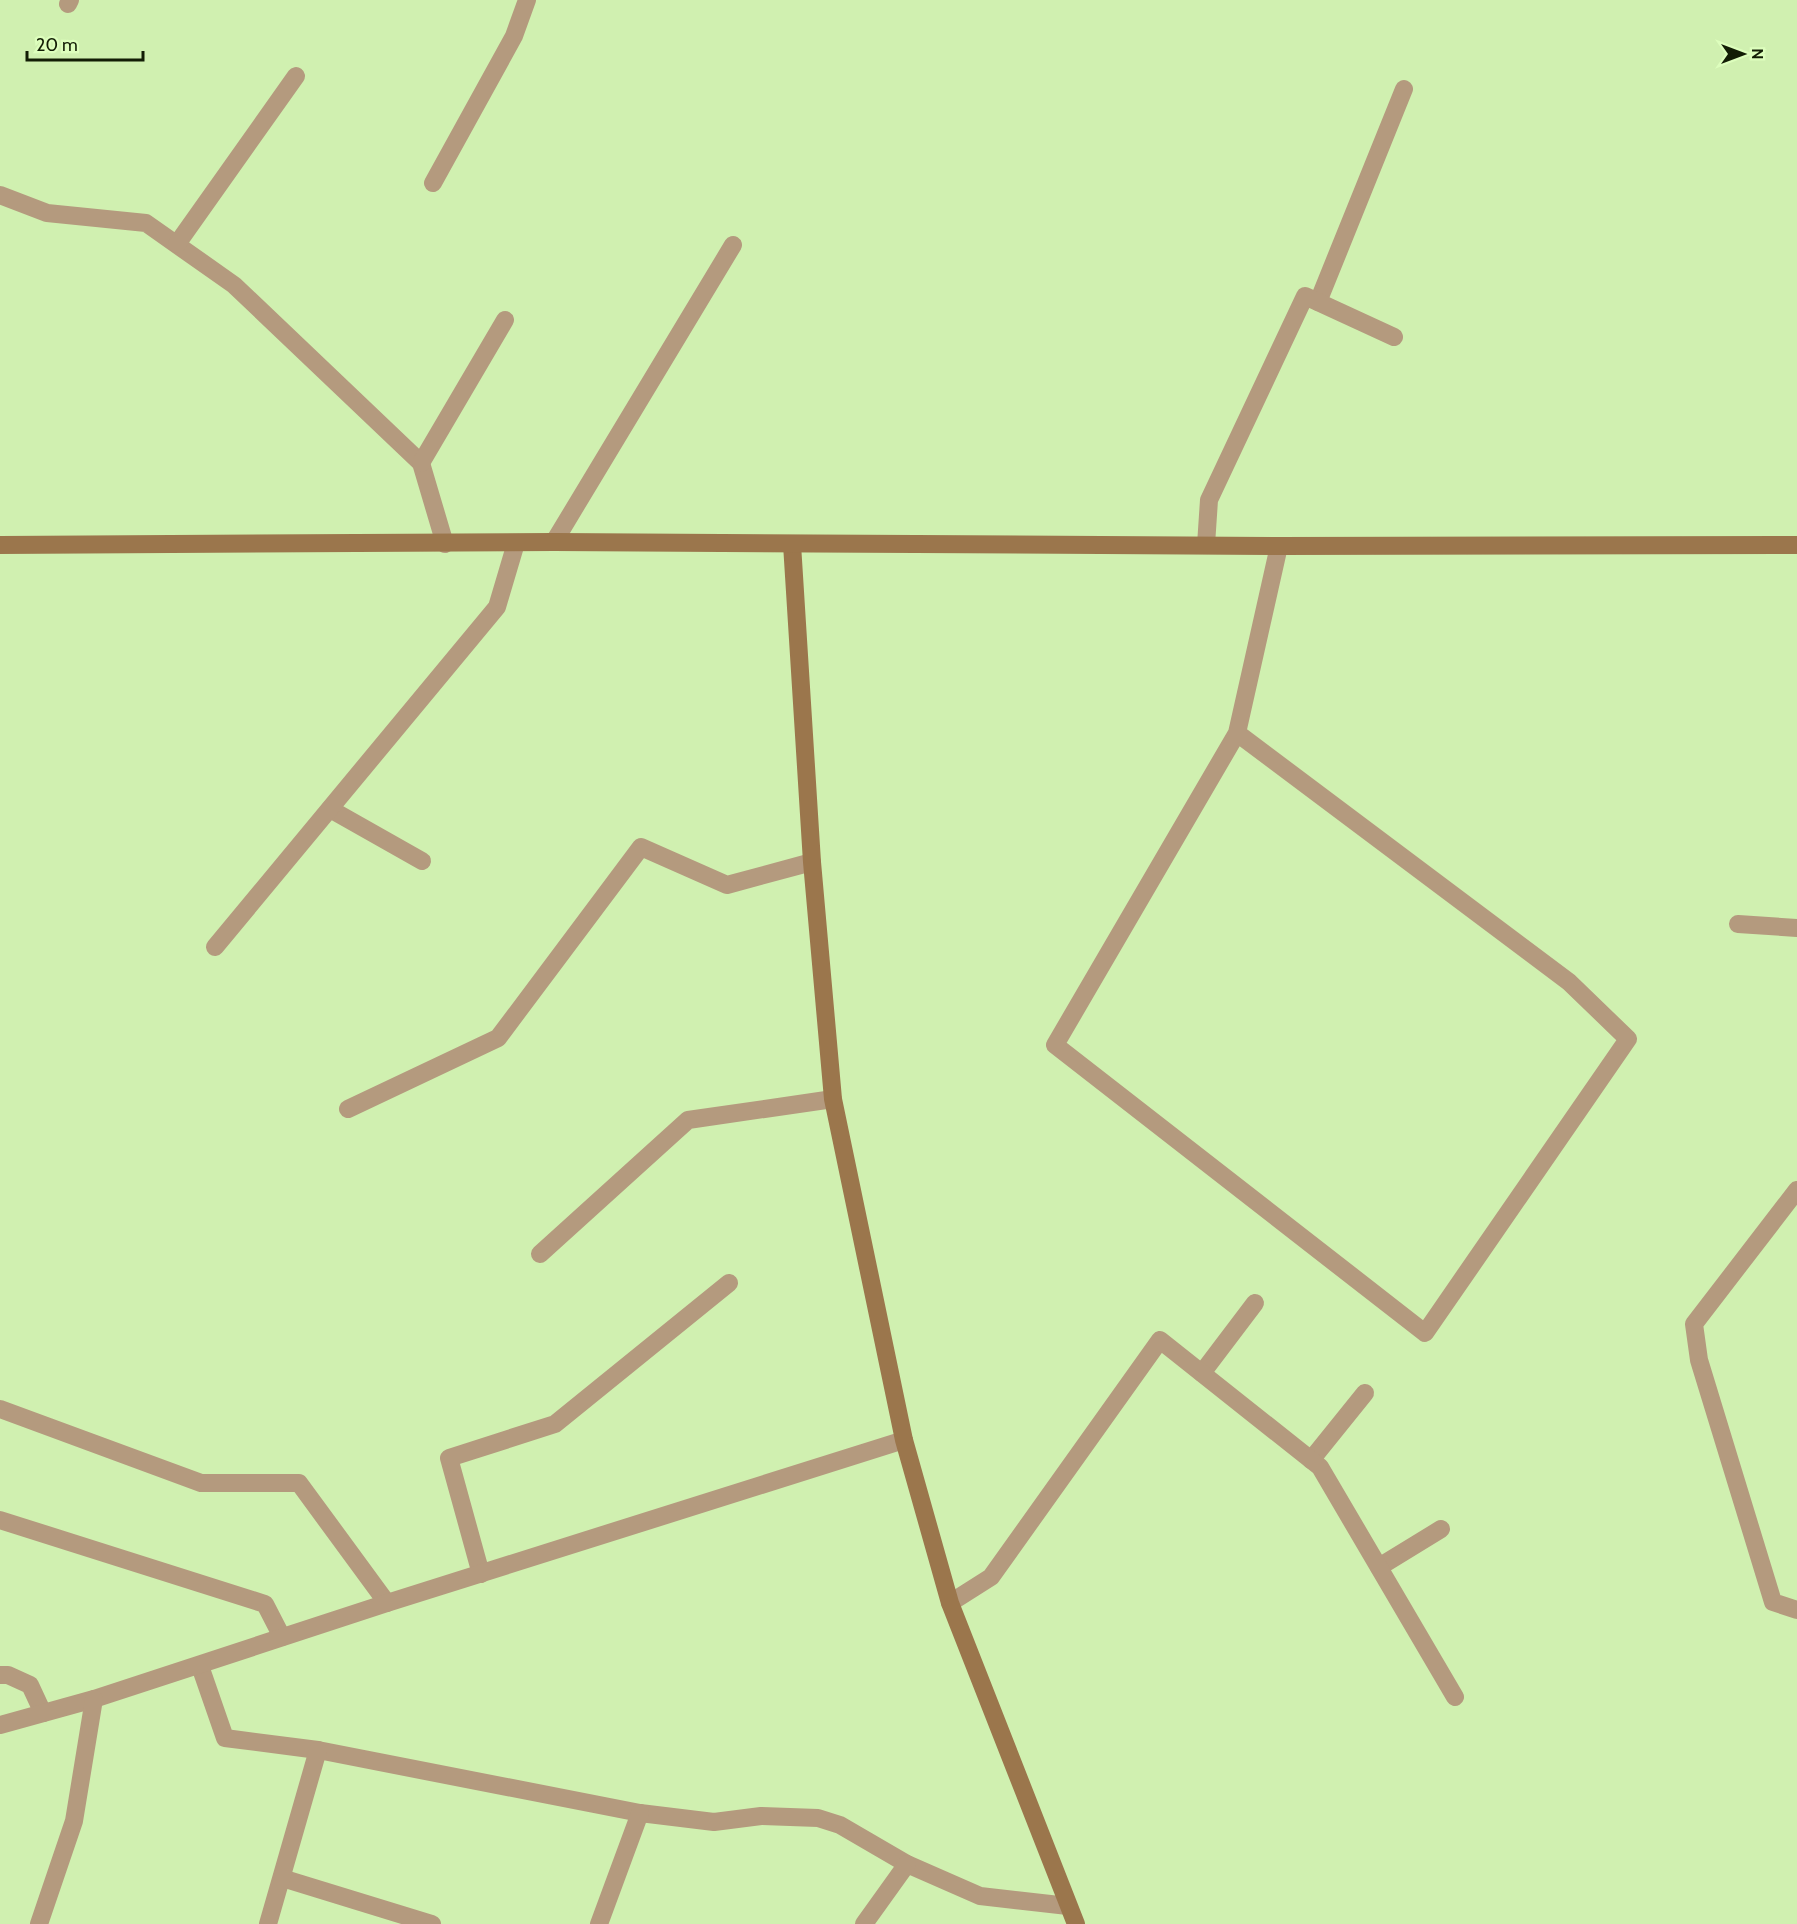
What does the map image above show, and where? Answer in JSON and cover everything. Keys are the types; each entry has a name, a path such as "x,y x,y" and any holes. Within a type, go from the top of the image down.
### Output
{"street":[{"path":"433,183 514,36 527,0"},
{"path":"177,244 296,75"},
{"path":"1318,302 1404,89"},
{"path":"0,195 46,213 146,223 234,285 421,463 445,544"},
{"path":"554,542 733,245"},
{"path":"1206,545 1209,500 1305,296 1394,337"},
{"path":"421,463 505,320"},
{"path":"0,545 554,542 1279,546 1797,544"},
{"path":"215,946 496,608 516,543"},
{"path":"792,544 812,862 833,1099 904,1440 950,1603 1076,1924"},
{"path":"1237,733 1569,982 1629,1038 1425,1333 1054,1045 1237,733 1279,546"},
{"path":"330,809 422,861"},
{"path":"348,1108 498,1038 641,847 727,885 812,862"},
{"path":"1738,924 1797,928"},
{"path":"540,1254 688,1120 833,1099"},
{"path":"1797,1190 1694,1324 1699,1360 1773,1602 1797,1610"},
{"path":"481,1574 448,1458 555,1424 729,1282"},
{"path":"1202,1373 1255,1304"},
{"path":"950,1603 991,1577 1160,1340 1320,1467 1455,1697"},
{"path":"1311,1460 1365,1393"},
{"path":"0,1409 201,1483 299,1483 387,1603"},
{"path":"0,1725 200,1666 387,1603 904,1440"},
{"path":"0,1520 265,1604 282,1637"},
{"path":"1378,1567 1441,1529"},
{"path":"200,1666 225,1738 318,1750 640,1813 714,1822 761,1816 818,1818 840,1825 908,1864 980,1896 1068,1906"},
{"path":"0,1675 8,1675 30,1685 43,1713"},
{"path":"39,1924 74,1821 94,1699"},
{"path":"268,1924 318,1750"},
{"path":"599,1924 640,1813"},
{"path":"864,1924 908,1864"},
{"path":"282,1878 432,1924"}]}
